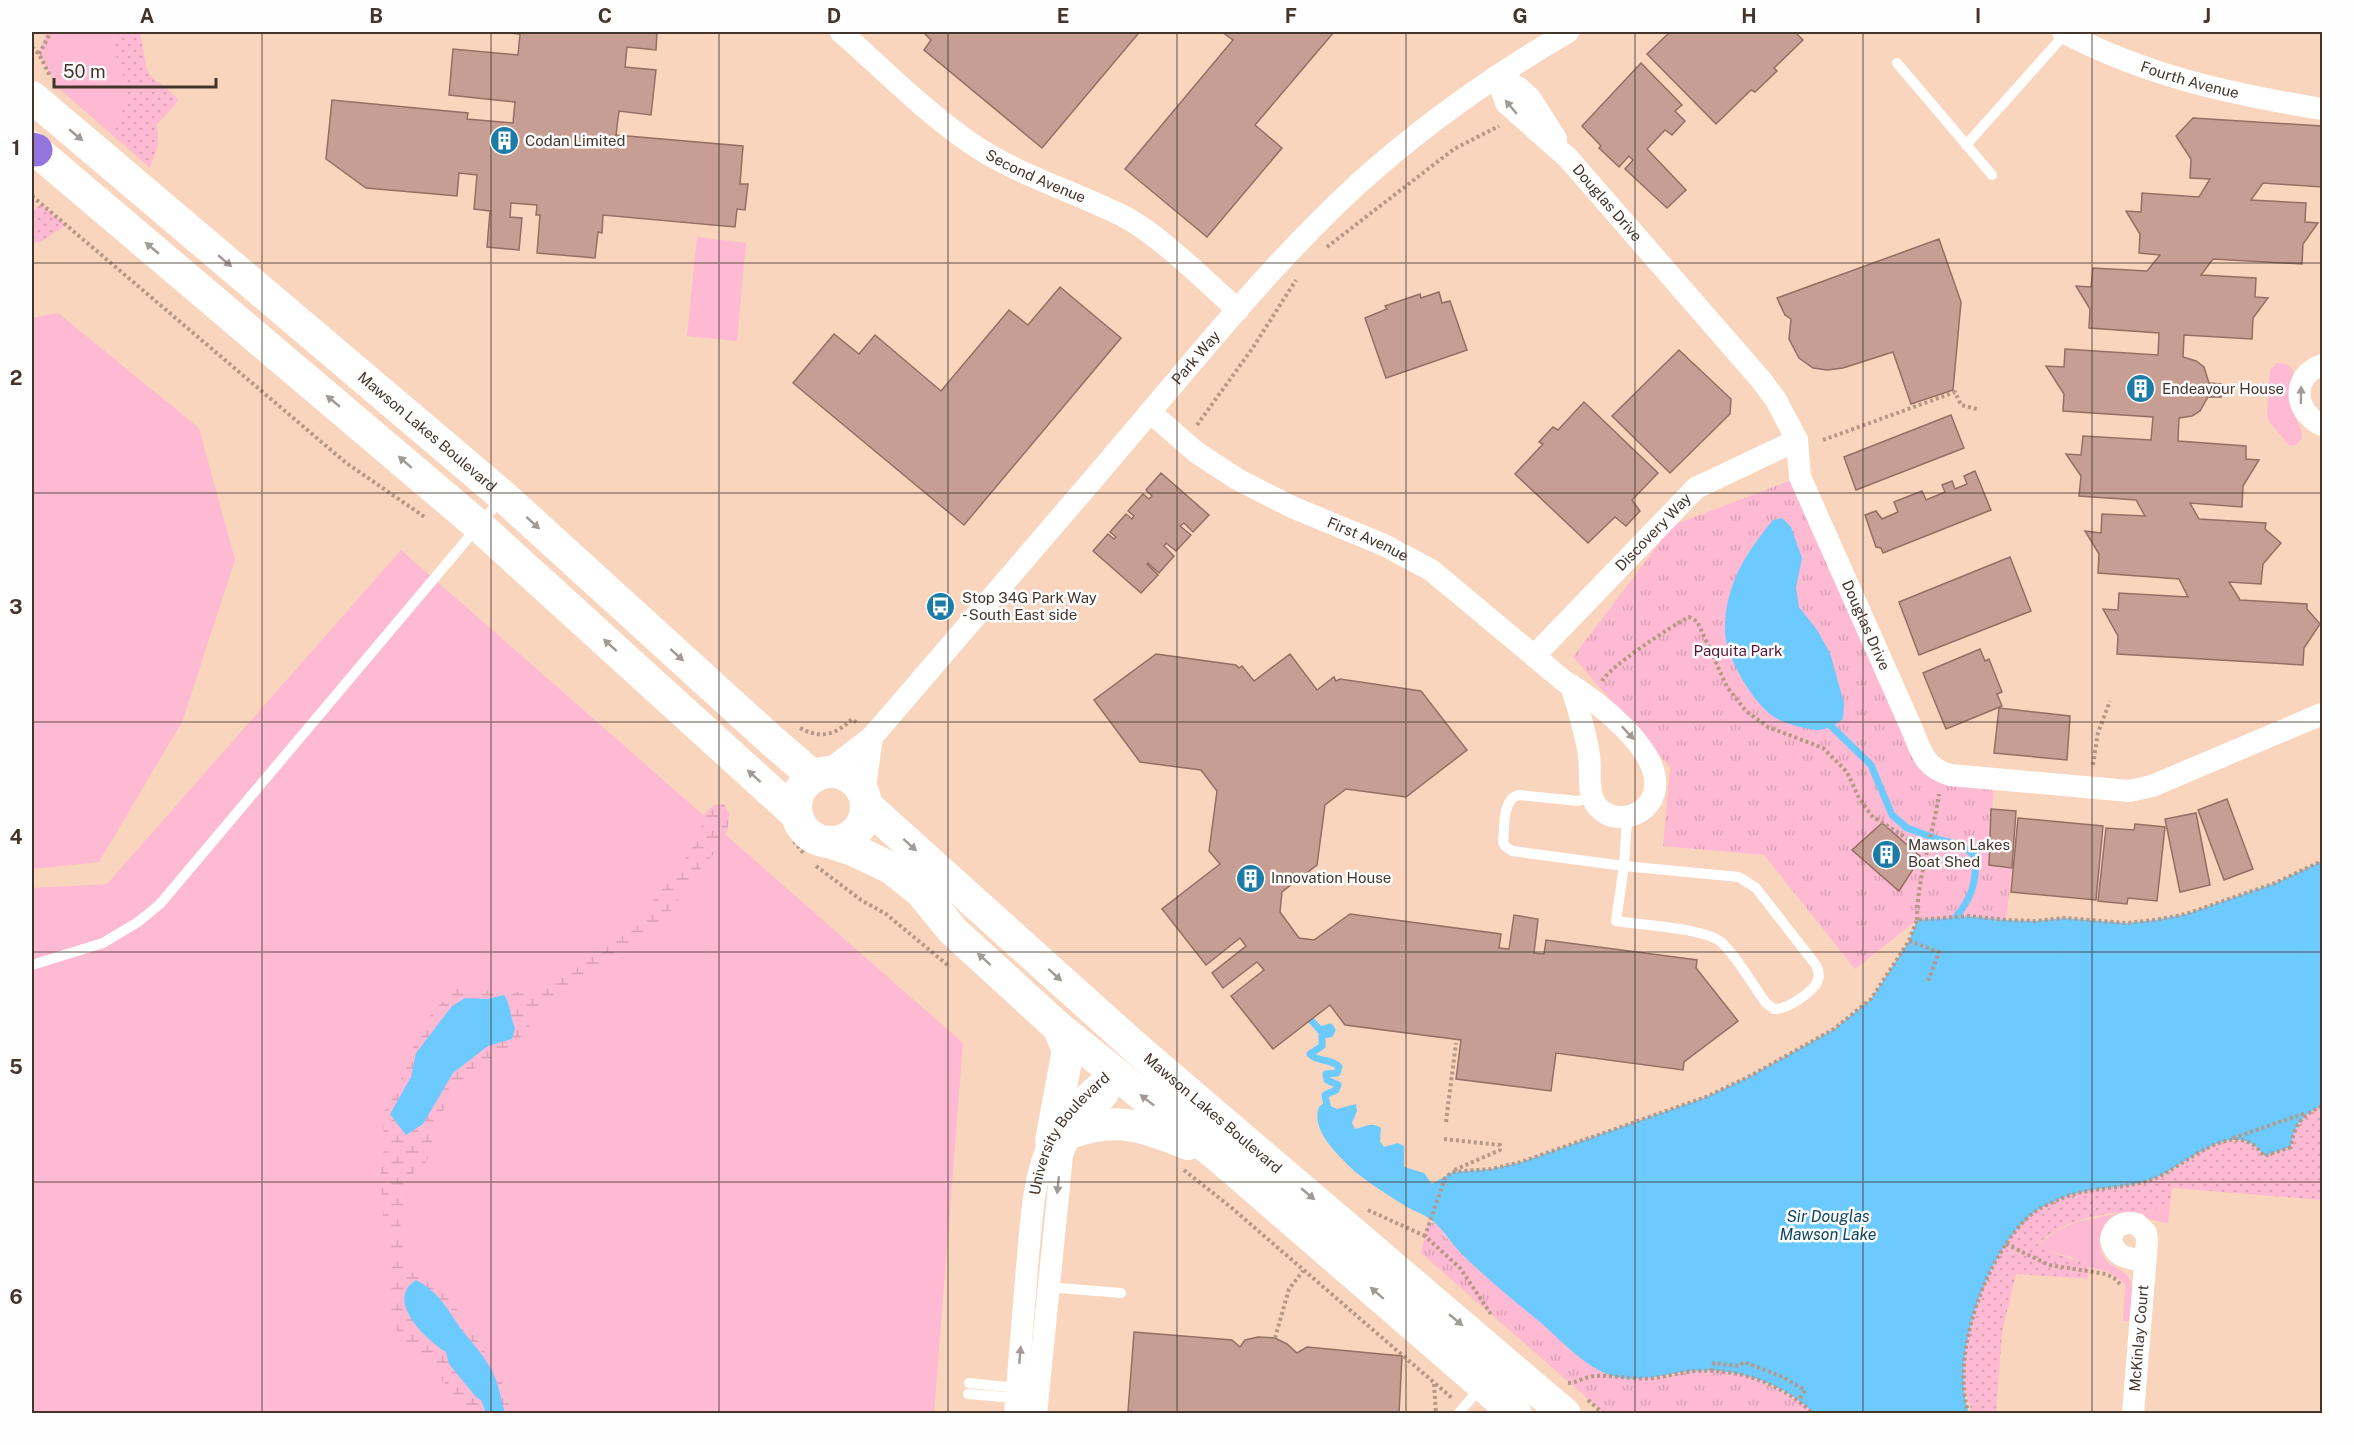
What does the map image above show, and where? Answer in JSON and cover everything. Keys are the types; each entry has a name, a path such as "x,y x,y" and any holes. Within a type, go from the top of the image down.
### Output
{"street":[{"name":"Second Avenue","path":"841,32 970,143 1016,168 1128,219 1155,238 1238,310"},
{"name":"Park Way","path":"820,775 872,737 1277,265 1358,184 1398,149 1497,76 1569,32"},
{"name":"Fourth Avenue","path":"2064,32 2120,58 2187,82 2244,97 2322,109"},
{"name":"Douglas Drive","path":"1497,76 1519,88 1530,98 1568,158 1776,400 1797,440 1800,477 1922,752 1932,768 1942,772"},
{"name":"Mawson Lakes Boulevard","path":"32,97 503,496 761,731 820,775"},
{"path":"33,148 479,526 797,815 809,834 819,840 841,841 860,828 865,817 872,737"},
{"path":"2322,365 2311,371 2305,378 2300,395 2304,412 2311,419 2322,424"},
{"name":"First Avenue","path":"1150,412 1196,452 1237,479 1292,507 1384,545 1431,570 1534,656 1593,700 1631,735 1651,763 1655,786 1652,800 1644,809 1627,818"},
{"name":"Discovery Way","path":"1534,656 1696,488 1797,440"},
{"path":"1571,685 1586,735 1592,797 1597,806 1607,814 1627,818"},
{"path":"1942,772 2128,791 2152,786 2322,714"},
{"path":"797,815 796,804 800,793 806,784 820,775 836,773 848,776 857,784 865,800"},
{"name":"Mawson Lakes Boulevard","path":"865,800 1136,1047 1565,1413"},
{"name":"Mawson Lakes Boulevard","path":"830,842 853,849 891,868 921,892 953,931 1058,1027 1220,1157 1516,1413"},
{"path":"1058,1027 1068,1050 1063,1136 1101,1124 1117,1123 1147,1128 1220,1157"},
{"path":"1112,1072 1136,1047"},
{"name":"University Boulevard","path":"1036,1413 1047,1287 1062,1156 1066,1144 1063,1136 1065,1119 1094,1086 1112,1072"},
{"name":"University Boulevard","path":"1016,1400 1033,1206 1042,1161 1063,1136"},
{"name":"McKinlay Court","path":"2133,1413 2145,1261"}],"lane":[{"path":"1966,145 2064,32"},
{"path":"1897,63 1992,175"},
{"path":"32,965 103,942 138,922 160,904 503,496"},
{"path":"1592,797 1578,801 1513,796 1508,802 1504,846 1512,851 1624,866 1739,877 1752,884 1816,965 1819,976 1815,986 1787,1007 1774,1009 1766,1003 1725,946 1714,938 1700,933 1616,921 1624,866 1627,818"},
{"path":"1047,1287 1121,1293"},
{"path":"1458,1413 1483,1384"},
{"path":"968,1389 1016,1400"}],"path":[{"path":"39,54 51,32"},
{"path":"1325,249 1454,148 1496,128 1507,120"},
{"path":"1195,430 1252,349 1300,272"},
{"path":"1823,440 1955,392 1961,405 1977,409"},
{"path":"1593,700 1604,677 1672,626 1689,617 1697,621 1727,687 1746,711 1768,727 1822,748 1847,772 1859,798 1872,816 1928,852"},
{"path":"2093,765 2098,733 2110,700"},
{"path":"1452,1172 1491,1169 1521,1162 1706,1097 1752,1076 1834,1029 1870,999 1909,941 1917,920 1917,899 1935,824 1942,772"},
{"path":"1917,920 1969,916 2006,920 2035,921 2064,918 2126,923 2155,920 2186,914 2275,883 2322,861"},
{"path":"1909,941 1939,952 1927,984"},
{"path":"1446,1122 1456,1043"},
{"path":"2224,1141 2309,1112"},
{"path":"1444,1139 1500,1145 1500,1150 1444,1178 1425,1236 1460,1269 1495,1320"},
{"path":"2006,1244 2049,1265 2106,1274 2119,1281 2123,1292"},
{"path":"1275,1338 1289,1289 1303,1271"},
{"path":"1711,1371 1714,1363 1739,1366 1744,1362 1760,1367 1805,1390 1799,1400"},
{"path":"1561,1377 1569,1384 1590,1376 1644,1378 1694,1371 1747,1375 1799,1400 1814,1413"},
{"path":"1434,1383 1436,1413"}],"green space":[{"path":"46,32 114,32 114,46 124,77 125,94 119,119 110,133 56,86 39,54"},
{"path":"114,32 140,32 147,70 153,79 178,99 157,124 158,145 150,168 110,133 119,119 125,94 125,85 114,46"},
{"path":"41,204 66,225 42,241 32,243 32,212"},
{"path":"697,237 746,243 737,341 687,336"},
{"path":"58,313 199,428 235,560 182,722 99,862 32,869 32,318"},
{"path":"2277,363 2286,364 2293,370 2294,408 2302,438 2296,445 2290,446 2267,417 2270,370"},
{"name":"Paquita Park","path":"1800,477 1927,763 1994,779 1989,864 2012,868 2006,920 1969,916 1917,920 1855,969 1764,855 1663,846 1670,767 1573,657 1673,525"},
{"path":"401,550 963,1043 934,1413 32,1414 32,888 107,884"},
{"path":"724,804 729,814 728,828 719,848 693,878 658,929 621,959 596,967 575,986 550,998 534,1011 530,1025 519,1040 470,1071 454,1089 438,1120 427,1161 412,1174 401,1216 400,1237 411,1272 434,1284 454,1305 496,1370 513,1413 505,1413 495,1381 486,1362 466,1335 436,1345 446,1352 481,1400 486,1413 469,1413 450,1389 403,1340 393,1325 390,1306 392,1264 387,1224 383,1215 380,1163 386,1144 382,1122 387,1102 402,1077 407,1058 432,1012 456,989 518,992 549,983 576,959 642,914 675,874 700,836 703,815 714,805","holes":["465,998 509,1002 515,1028 512,1039 488,1046 453,1073 423,1124 390,1114 411,1077"]},
{"path":"2322,1106 2322,1200 2172,1188 2170,1203 2150,1211 2139,1214 2125,1212 2090,1217 2056,1230 2046,1237 2038,1245 2087,1265 2089,1267 2088,1279 2016,1274 2002,1333 1996,1413 1972,1413 1963,1374 1964,1354 1974,1310 1982,1288 2004,1246 2031,1214 2070,1195 2153,1179 2174,1169 2192,1154 2214,1145 2241,1141 2257,1148 2264,1156 2291,1147 2300,1122"},
{"path":"2170,1203 2168,1223 2124,1213 2114,1215 2102,1229 2100,1245 2105,1259 2126,1274 2130,1280 2132,1295 2129,1321 2123,1321 2125,1284 2109,1272 2089,1267 2072,1257 2044,1250 2038,1245 2056,1231 2076,1222 2125,1212 2143,1214"},
{"path":"1428,1222 1436,1223 1445,1236 1482,1272 1577,1354 1654,1378 1694,1371 1723,1371 1747,1375 1799,1400 1814,1413 1604,1413 1421,1253"}],"water":[{"path":"1782,518 1791,527 1802,558 1796,588 1799,607 1817,630 1830,653 1844,703 1843,719 1821,730 1790,724 1774,717 1766,710 1749,690 1735,666 1726,641 1726,614 1738,571 1773,520"},
{"name":"Sir Douglas Mawson Lake","path":"2322,861 2322,1106 2309,1113 2300,1122 2294,1133 2291,1147 2264,1156 2252,1144 2239,1140 2225,1141 2153,1179 2071,1195 2032,1214 2000,1253 1976,1306 1968,1335 1964,1363 1964,1390 1969,1413 1814,1413 1774,1386 1743,1375 1710,1370 1633,1379 1602,1372 1574,1353 1490,1280 1428,1217 1407,1207 1356,1172 1327,1141 1318,1121 1319,1107 1324,1103 1337,1109 1356,1104 1357,1111 1352,1123 1355,1129 1371,1125 1381,1128 1380,1141 1384,1147 1398,1143 1404,1146 1404,1167 1424,1173 1432,1184 1452,1172 1491,1169 1521,1162 1706,1097 1752,1075 1834,1029 1871,999 1909,941 1917,920 1969,916 2006,920 2035,921 2064,918 2126,923 2155,920 2186,914 2275,883"},
{"path":"504,995 515,1028 512,1039 488,1046 453,1073 423,1124 406,1135 390,1114 411,1077 416,1053 452,1006 465,998 488,999"},
{"path":"416,1280 433,1291 484,1358 495,1378 505,1413 486,1413 481,1400 449,1364 446,1352 428,1338 412,1319 404,1298 407,1288"}],"building":[{"name":"Codan Limited","path":"498,32 657,32 656,50 627,47 625,67 656,70 651,115 619,111 616,135 743,146 740,184 748,184 745,210 737,209 735,227 603,215 602,233 598,232 595,258 537,253 540,215 536,215 537,205 511,203 510,217 522,218 519,250 487,247 490,211 474,209 477,175 459,173 457,196 366,188 326,159 332,100 468,113 467,119 513,123 515,102 449,95 453,49 518,55 520,34"},
{"path":"923,32 1135,32 1138,34 1042,148 924,50 931,40"},
{"path":"1222,32 1334,32 1255,125 1282,148 1207,237 1125,169 1233,40"},
{"path":"1670,32 1795,32 1803,40 1774,68 1777,71 1755,92 1751,90 1716,124 1647,54"},
{"path":"1641,63 1682,105 1675,111 1685,121 1672,135 1665,130 1647,149 1686,190 1667,208 1625,169 1633,160 1629,156 1619,167 1599,148 1601,146 1582,126"},
{"name":"Endeavour House","path":"2193,118 2322,126 2322,187 2263,183 2251,200 2306,203 2305,222 2318,223 2303,244 2302,264 2213,259 2201,275 2256,278 2255,297 2268,298 2253,318 2252,339 2184,335 2183,357 2196,361 2204,367 2209,383 2222,384 2221,397 2208,397 2200,411 2192,416 2179,418 2178,441 2246,446 2246,459 2259,460 2243,486 2242,507 2190,503 2199,519 2266,523 2265,529 2281,543 2263,564 2261,584 2229,582 2240,600 2307,604 2307,609 2320,624 2304,648 2303,665 2117,654 2118,636 2103,609 2118,610 2119,593 2188,597 2179,579 2098,573 2099,554 2085,531 2101,533 2102,514 2145,516 2136,500 2079,496 2081,476 2066,454 2081,455 2083,436 2151,440 2153,417 2063,411 2064,394 2046,366 2064,367 2065,349 2158,355 2159,333 2089,328 2090,309 2076,286 2091,287 2093,268 2147,271 2160,255 2139,253 2140,234 2126,211 2141,212 2142,193 2199,197 2210,179 2190,178 2191,159 2176,136"},
{"path":"1939,239 1961,302 1953,390 1911,404 1893,352 1843,368 1827,370 1813,368 1799,358 1789,339 1791,319 1785,315 1777,298"},
{"path":"1060,287 1121,338 964,525 793,383 834,334 859,354 875,335 941,391 1009,310 1028,325"},
{"path":"1439,292 1442,303 1450,301 1467,350 1386,378 1365,318 1387,309 1385,306 1420,294 1421,298"},
{"path":"1679,350 1731,399 1730,414 1670,473 1612,416"},
{"path":"1584,402 1658,473 1632,500 1640,511 1626,526 1615,517 1588,543 1515,474 1543,444 1539,442 1553,427 1558,430"},
{"path":"1951,415 1964,448 1856,490 1844,457"},
{"path":"1975,471 1991,510 1883,553 1881,548 1876,547 1865,515 1876,511 1882,519 1898,512 1894,502 1922,491 1926,500 1945,492 1942,485 1952,481 1955,489 1967,484 1964,476"},
{"path":"1161,473 1209,515 1193,532 1184,523 1180,526 1191,535 1176,551 1166,543 1164,546 1174,556 1159,573 1147,564 1158,575 1141,593 1093,551 1108,534 1114,539 1116,537 1110,532 1126,514 1132,519 1134,516 1128,511 1143,494 1149,499 1152,496 1146,490"},
{"path":"2010,557 2031,611 1919,655 1899,602"},
{"path":"1980,649 1985,661 1989,659 2002,692 1997,694 2002,706 1946,729 1923,673"},
{"name":"Innovation House","path":"1156,654 1236,665 1239,668 1242,666 1254,681 1290,654 1317,690 1334,677 1336,681 1340,679 1421,691 1467,750 1406,797 1346,789 1325,805 1317,865 1282,892 1280,912 1299,938 1314,940 1350,914 1501,934 1499,948 1509,949 1514,915 1538,919 1534,953 1544,954 1546,940 1697,960 1696,968 1738,1021 1684,1062 1683,1070 1556,1053 1551,1091 1456,1079 1461,1040 1345,1025 1330,1005 1273,1049 1231,996 1264,970 1257,962 1223,988 1212,973 1246,946 1240,938 1206,965 1162,909 1220,864 1209,851 1217,791 1201,770 1140,762 1094,700"},
{"path":"1999,708 2070,716 2067,760 1994,753"},
{"path":"2227,799 2253,869 2224,880 2198,810"},
{"path":"1991,809 2016,811 2012,868 1989,865"},
{"path":"2196,813 2210,885 2180,892 2165,819"},
{"path":"2018,818 2103,826 2096,900 2011,892"},
{"name":"Mawson Lakes Boat Shed","path":"1882,823 1921,857 1899,891 1852,850"},
{"path":"2135,824 2165,827 2157,901 2128,898 2127,904 2098,901 2106,828 2134,830"},
{"path":"1134,1332 1232,1340 1240,1347 1245,1340 1258,1337 1275,1338 1287,1344 1297,1353 1307,1347 1402,1356 1399,1414 1154,1414 1128,1411"}],"waterway":[{"path":"1831,726 1871,765 1892,815 1907,828 1961,845 1976,857 1972,889 1956,917"},
{"path":"1311,1020 1320,1030 1330,1027 1332,1030 1330,1034 1322,1035 1322,1046 1310,1054 1317,1059 1333,1062 1339,1067 1337,1073 1326,1074 1327,1080 1338,1085 1336,1090 1325,1095 1327,1105"}],"place":[{"name":"Codan Limited","path":"504,141"},
{"name":"Endeavour House","path":"2141,389"},
{"name":"Stop 34G Park Way - South East side","path":"941,607"},
{"name":"Mawson Lakes Boat Shed","path":"1887,854"},
{"name":"Innovation House","path":"1250,878"}]}
